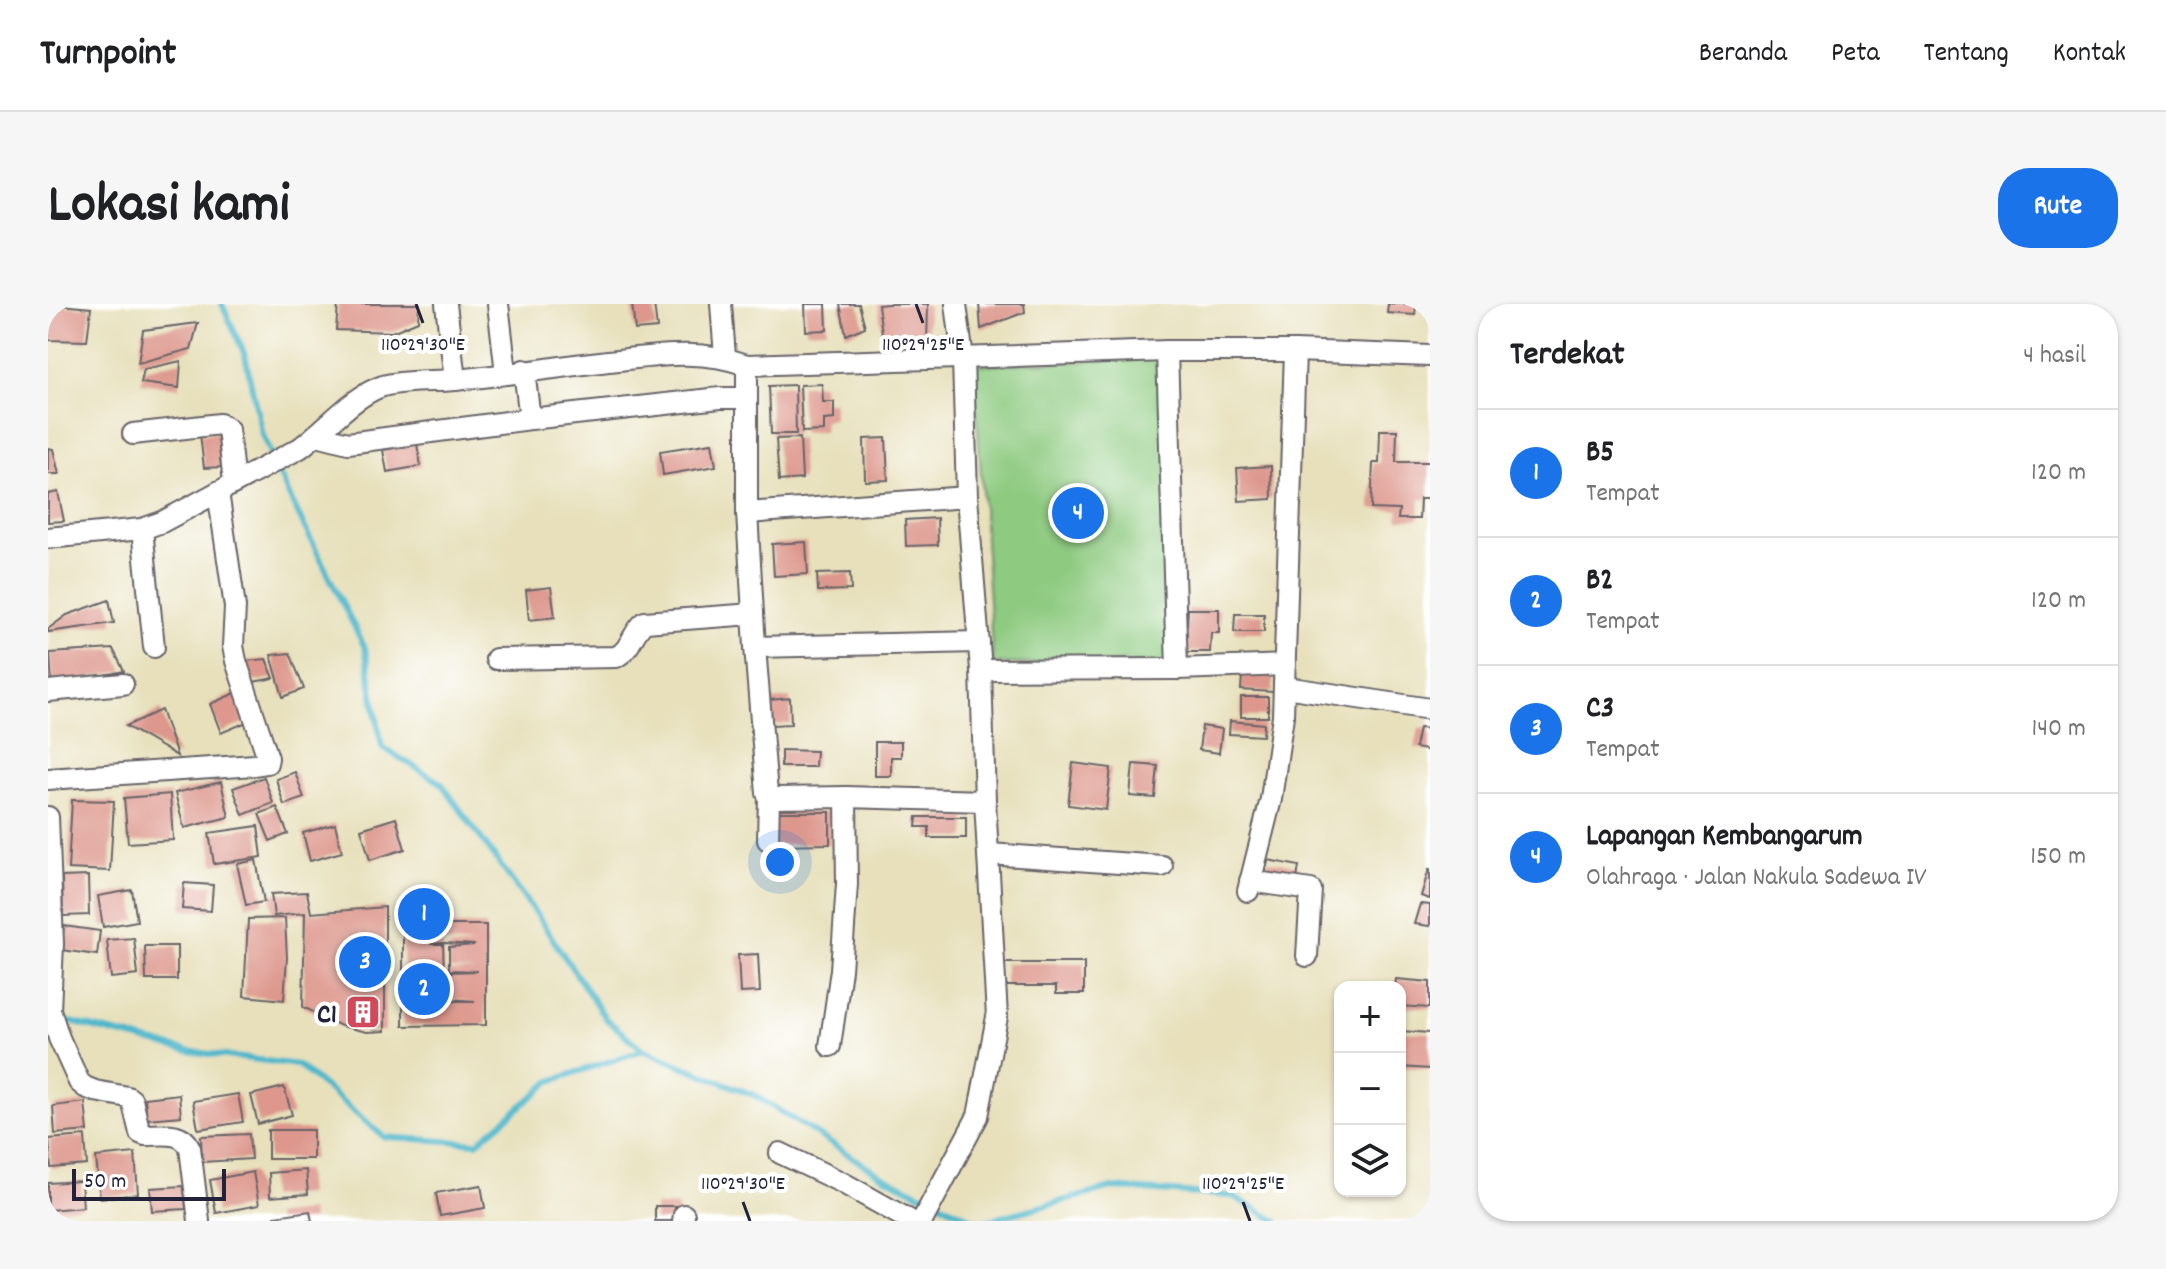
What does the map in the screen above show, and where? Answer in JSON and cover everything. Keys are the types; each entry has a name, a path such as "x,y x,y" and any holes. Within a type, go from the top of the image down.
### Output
{"street":[{"path":"446,304 455,380"},
{"path":"498,304 530,419"},
{"path":"721,304 725,357"},
{"path":"780,1153 920,1219 978,1116 997,1017 981,670 967,497 963,359 956,304"},
{"path":"1167,351 1177,669"},
{"path":"48,538 142,529 162,522 300,448 363,395 401,383 455,380 683,353 725,357 747,365 1167,351 1295,351 1430,356"},
{"path":"1295,351 1283,716 1271,799 1249,886 1311,890 1307,956"},
{"path":"747,365 747,513 755,647 769,796 768,840"},
{"path":"317,435 348,443 530,419 720,398 746,398"},
{"path":"48,779 267,763 233,646 235,607 226,488 228,429 220,424 133,434"},
{"path":"747,513 967,497"},
{"path":"142,529 154,647"},
{"path":"496,659 616,657 627,649 645,622 753,614"},
{"path":"755,647 979,642"},
{"path":"981,670 1285,665"},
{"path":"48,691 123,684"},
{"path":"1285,687 1430,709"},
{"path":"769,796 985,801"},
{"path":"830,1046 841,970 845,913 846,797"},
{"path":"48,817 53,944 50,1010 59,1038 79,1082 85,1087 132,1100 140,1133 182,1136 187,1141 199,1221"},
{"path":"989,854 1162,866"}],"green space":[{"path":"1174,358 1170,662 993,664 974,365"}],"building":[{"path":"48,304 91,308 87,341 48,340"},
{"path":"338,304 419,304 418,321 392,332 336,330"},
{"path":"632,304 654,304 657,328 635,330"},
{"path":"805,304 826,304 827,330 806,331"},
{"path":"840,304 859,304 865,327 846,335"},
{"path":"928,304 927,345 885,354 878,305"},
{"path":"979,304 1024,304 1025,312 981,329"},
{"path":"1388,304 1416,304 1415,315 1387,313"},
{"path":"198,323 191,349 138,363 143,330"},
{"path":"181,361 179,388 141,383 144,369"},
{"path":"822,384 823,402 834,402 834,419 824,420 824,431 802,432 800,385"},
{"path":"795,385 796,434 771,434 769,386"},
{"path":"1380,430 1397,430 1396,462 1430,462 1429,499 1420,499 1419,519 1398,519 1399,510 1371,509 1373,463 1379,463"},
{"path":"218,432 221,467 204,468 200,434"},
{"path":"800,438 802,479 779,481 776,439"},
{"path":"886,438 888,480 865,481 864,439"},
{"path":"712,443 716,466 663,475 660,451"},
{"path":"417,444 421,466 387,472 383,450"},
{"path":"48,448 53,449 59,474 48,474"},
{"path":"1271,466 1272,499 1239,501 1237,468"},
{"path":"58,492 64,521 48,522 48,494"},
{"path":"937,518 938,545 906,546 905,520"},
{"path":"806,542 808,574 774,576 772,544"},
{"path":"850,573 851,590 818,591 817,574"},
{"path":"551,587 555,617 529,620 526,590"},
{"path":"109,600 114,623 48,632 67,615"},
{"path":"1188,609 1219,609 1219,633 1211,633 1210,652 1187,652 1185,625"},
{"path":"1235,614 1264,614 1264,632 1234,632"},
{"path":"113,649 124,671 52,686 50,653"},
{"path":"290,653 304,689 283,697 271,655"},
{"path":"266,659 274,678 253,682 245,661"},
{"path":"1242,675 1274,676 1273,692 1241,690"},
{"path":"242,690 254,719 221,733 210,704"},
{"path":"1241,697 1268,697 1268,717 1241,717"},
{"path":"790,698 791,724 771,725 769,700"},
{"path":"161,710 177,756 126,726"},
{"path":"1230,721 1264,724 1263,736 1229,734"},
{"path":"1202,726 1222,729 1219,753 1199,750"},
{"path":"1419,728 1430,729 1430,751 1415,748"},
{"path":"875,742 901,742 901,757 891,757 891,776 875,776"},
{"path":"781,750 816,751 815,767 781,767"},
{"path":"1073,763 1111,768 1106,810 1068,805"},
{"path":"1133,764 1158,766 1155,798 1130,796"},
{"path":"295,772 304,798 284,805 276,779"},
{"path":"264,777 273,803 243,815 233,788"},
{"path":"221,782 229,817 184,828 175,793"},
{"path":"170,794 173,840 128,843 124,798"},
{"path":"72,800 114,801 110,871 68,869"},
{"path":"277,807 288,834 270,841 259,814"},
{"path":"773,812 830,812 830,844 773,845"},
{"path":"917,817 966,817 966,838 929,838 929,827 916,827"},
{"path":"396,818 405,849 370,860 361,829"},
{"path":"335,824 342,852 310,861 303,833"},
{"path":"258,826 262,857 214,864 209,833"},
{"path":"256,860 264,902 246,905 237,864"},
{"path":"1268,860 1299,866 1296,885 1264,879"},
{"path":"1430,869 1430,899 1421,896"},
{"path":"88,876 89,915 63,916 62,877"},
{"path":"184,883 213,885 211,911 182,909"},
{"path":"132,890 137,921 103,927 98,896"},
{"path":"307,892 311,913 385,907 385,1031 367,1032 341,1026 303,1007 305,913 274,916 271,894"},
{"path":"444,902 444,925 486,925 486,1025 403,1026 403,903","holes":["445,943 475,945 449,947 449,970 477,971 448,972 448,999 475,1001 445,1001 443,944 430,944"]},
{"path":"1420,904 1430,905 1430,926 1414,924"},
{"path":"285,918 287,958 284,1000 244,996 248,919"},
{"path":"64,926 100,931 97,955 61,950"},
{"path":"134,938 138,975 111,978 107,940"},
{"path":"145,946 177,946 177,980 146,980"},
{"path":"758,954 760,992 740,993 738,955"},
{"path":"1005,963 1084,963 1084,994 1056,994 1056,986 1005,986"},
{"path":"1396,979 1430,982 1430,1008 1406,1006 1406,981"},
{"path":"1406,1031 1430,1033 1430,1069 1406,1067"},
{"path":"284,1087 292,1115 258,1124 251,1095"},
{"path":"179,1094 181,1116 147,1119 145,1098"},
{"path":"238,1094 243,1122 198,1129 193,1101"},
{"path":"85,1102 88,1131 55,1134 53,1106"},
{"path":"268,1130 313,1130 313,1159 268,1159"},
{"path":"249,1134 251,1159 202,1162 201,1136"},
{"path":"85,1136 87,1165 51,1168 49,1139"},
{"path":"135,1153 138,1194 100,1198 96,1157"},
{"path":"306,1170 308,1194 270,1197 269,1173"},
{"path":"253,1172 259,1205 216,1213 210,1180"},
{"path":"81,1181 83,1207 48,1210 48,1183"},
{"path":"481,1185 485,1208 440,1216 436,1193"},
{"path":"184,1186 186,1209 152,1211 150,1188"},
{"path":"655,1206 678,1206 678,1221 655,1221"},
{"path":"310,1211 312,1221 276,1221 275,1216"}],"waterway":[{"path":"222,304 245,355 262,435 365,648 382,747 441,783 538,917 606,1019 643,1050"},
{"path":"59,1025 71,1022 187,1051 298,1065 384,1137 477,1143 551,1081 643,1050 756,1096 881,1175 977,1221"},
{"path":"986,1221 1112,1188 1232,1196 1277,1221"}],"place":[{"name":"Lapangan Kembangarum","path":"1078,513"},
{"name":"B5","path":"424,914"},
{"name":"C3","path":"365,962"},
{"name":"B2","path":"424,989"},
{"name":"C1","path":"363,1012"}]}
